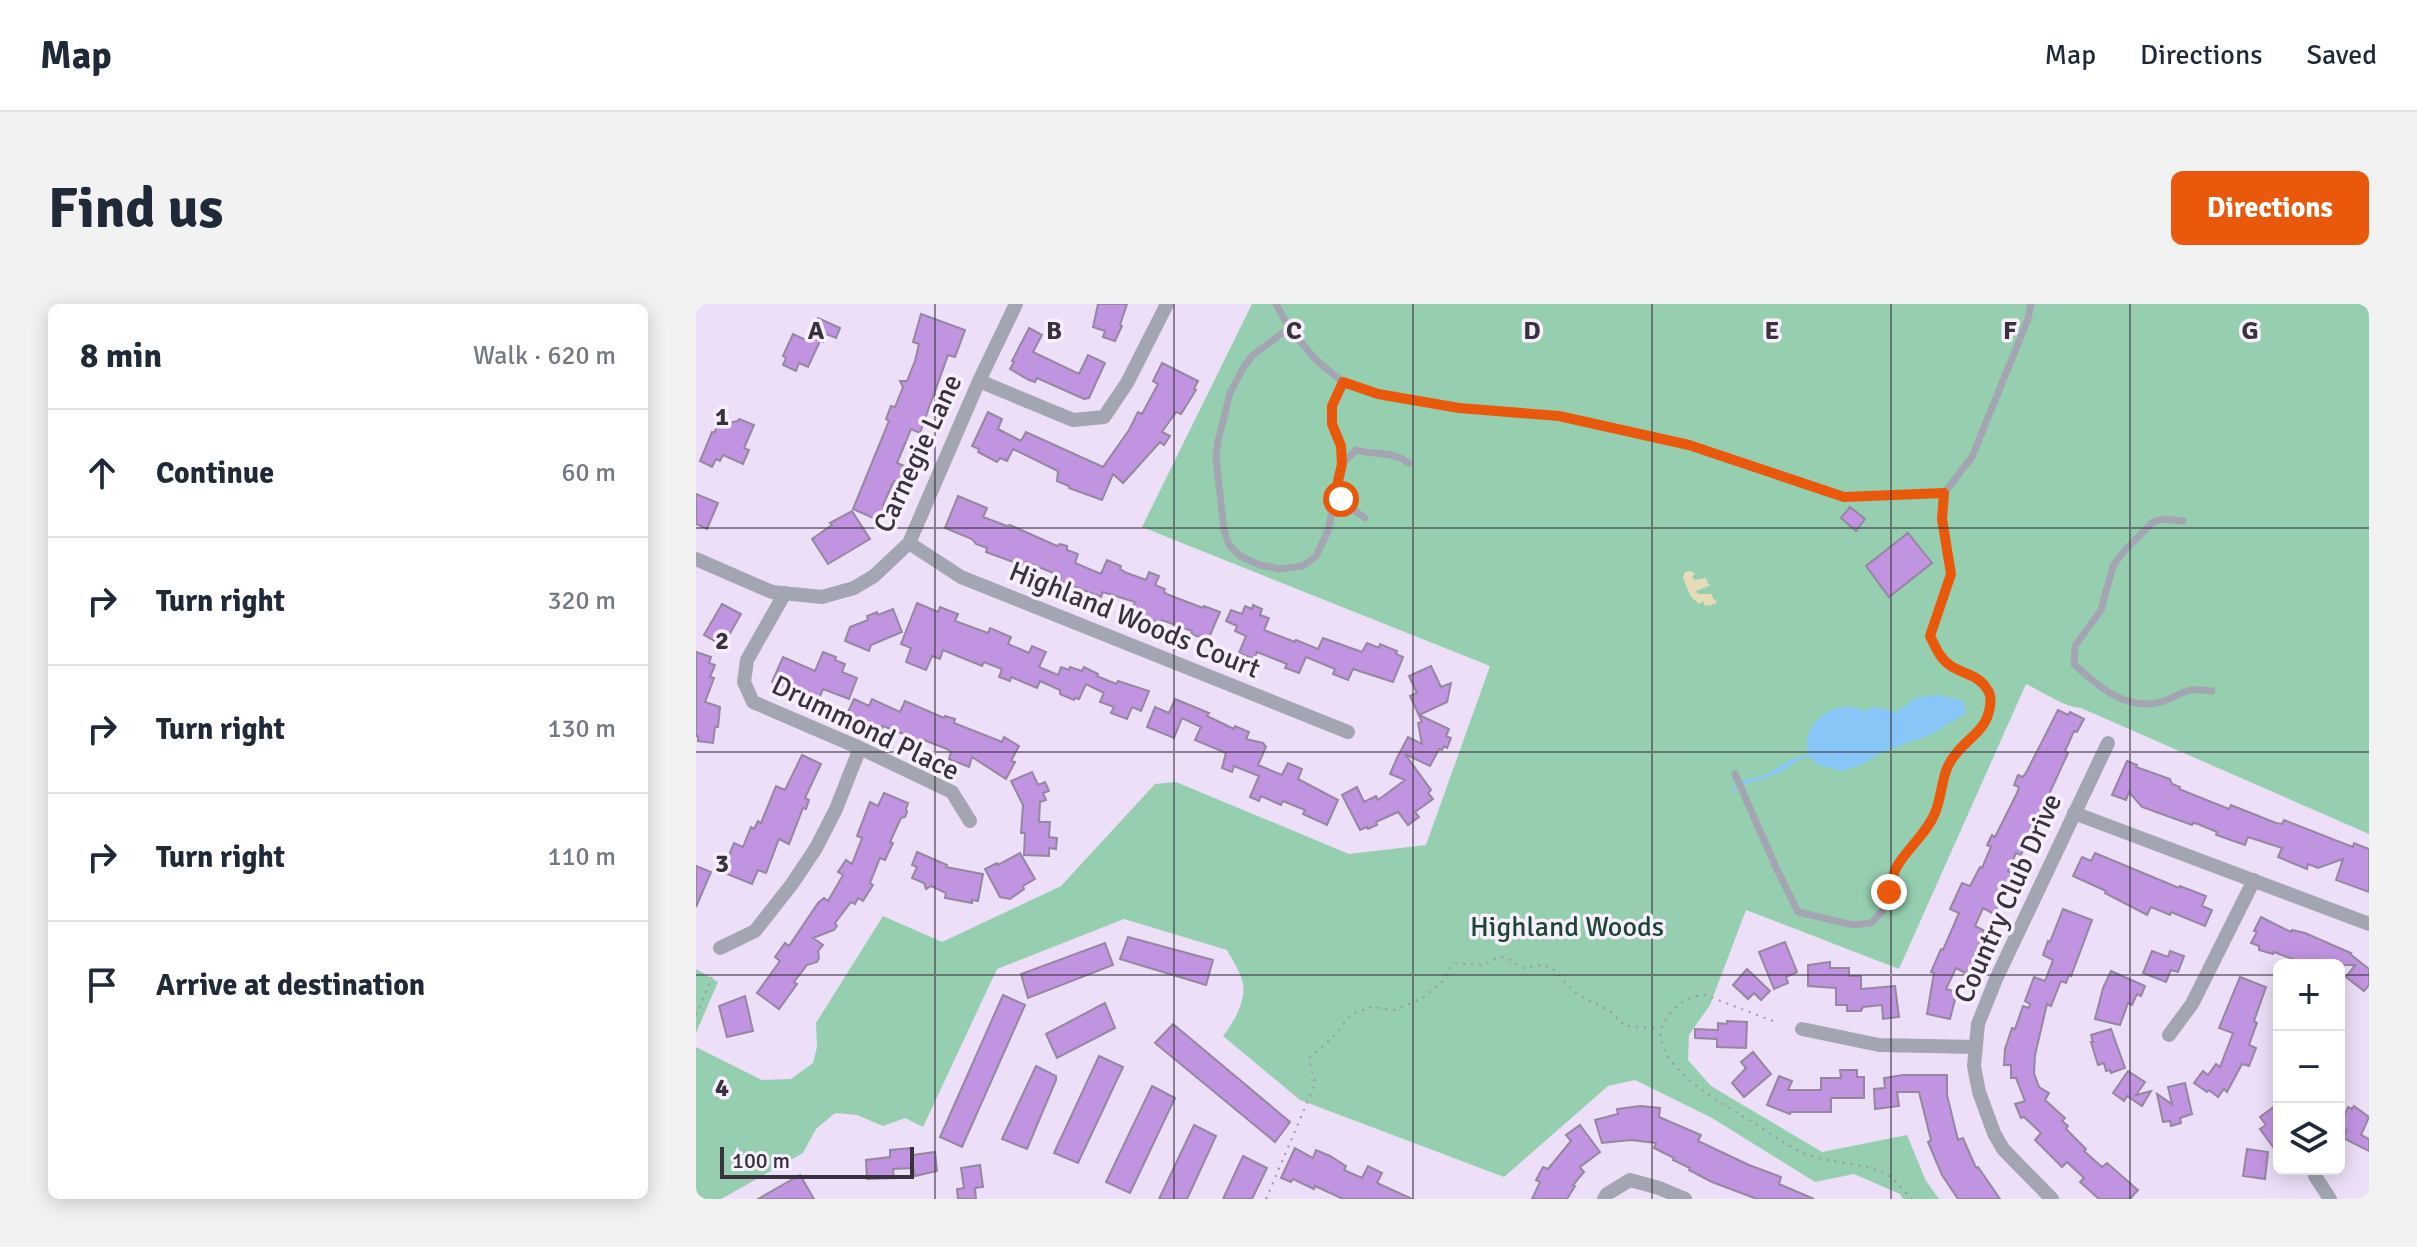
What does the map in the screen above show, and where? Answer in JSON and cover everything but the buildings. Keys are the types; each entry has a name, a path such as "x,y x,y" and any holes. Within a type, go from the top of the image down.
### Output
{"street":[{"name":"Carnegie Lane","path":"696,559 772,592 822,597 854,588 874,576 909,543 1016,304"},
{"path":"979,381 1073,420 1104,417 1127,383 1167,304"},
{"name":"Highland Woods Court","path":"909,543 961,577 1348,732"},
{"name":"Drummond Place","path":"785,593 747,660 744,682 753,702 952,792 970,821"},
{"name":"Country Club Drive","path":"2052,1199 2003,1149 1994,1133 1979,1092 1974,1066 1978,1024 1996,979 2108,743"},
{"path":"720,948 755,931 792,884 816,848 836,809 860,748"},
{"path":"2074,813 2369,924"},
{"path":"2169,1035 2192,1004 2254,880"},
{"path":"1802,1029 1879,1045 1976,1047"},
{"path":"2315,1176 2330,1199"},
{"path":"1604,1199 1630,1180 1685,1199"}],"lane":[{"path":"1276,304 1289,328 1317,361 1343,382 1378,394 1459,408 1559,416 1689,445 1844,497 1944,493"},
{"path":"1735,774 1798,912 1853,925 1871,923 1883,910 1896,868 1924,834 1935,812 1945,772 1955,755 1975,737 1989,714 1991,700 1988,689 1979,680 1941,658 1930,636 1951,574 1942,519 1944,493 1972,457 2028,319 2031,304"},
{"path":"1289,328 1253,355 1236,380 1218,441 1216,458 1224,530 1229,545 1240,556 1280,569 1303,566 1316,556 1328,531 1342,464 1341,446 1332,424 1332,406 1343,382"},
{"path":"1342,464 1356,450 1371,454 1393,453 1409,463"},
{"path":"1336,490 1348,506 1365,518"},
{"path":"2183,521 2164,519 2153,522 2125,550 2113,566 2101,610 2075,646 2074,664 2122,700 2143,706 2165,701 2190,688 2212,691"}],"path":[{"path":"1266,1199 1315,1084 1309,1058 1331,1039 1352,1014 1372,1007 1394,1010 1421,999 1443,981 1450,968 1457,963 1483,965 1505,957 1523,968 1541,965 1552,968 1578,995 1610,1011 1625,1026 1660,1028"},
{"path":"696,1015 712,977"},
{"path":"1773,1021 1705,995 1694,995 1670,1013 1660,1028 1661,1043 1668,1057 1695,1087 1805,1154 1890,1176 1912,1199"}],"green space":[{"name":"Highland Woods","path":"1252,304 2369,304 2369,834 2061,702 2026,684 1899,969 1746,910 1710,1005 1689,1035 1688,1060 1711,1086 1822,1152 1907,1135 1926,1181 1939,1199 1903,1199 1900,1194 1854,1174 1815,1182 1712,1118 1635,1080 1608,1086 1504,1177 1300,1100 1223,1036 1235,1017 1243,994 1241,976 1227,950 1124,919 997,969 923,1127 905,1118 883,1126 857,1115 835,1113 816,1129 803,1153 721,1199 696,1199 696,1047 762,1080 791,1079 813,1063 817,1047 816,1023 883,916 942,942 1061,886 1155,784 1176,782 1349,854 1426,845 1490,666 1142,527"},
{"path":"696,969 718,982 696,1033"}],"sand":[{"path":"1685,572 1695,573 1692,577 1695,580 1706,578 1711,585 1696,591 1698,594 1711,594 1717,601 1715,604 1705,606 1703,601 1699,604 1691,597 1683,578"}],"water":[{"path":"1938,695 1963,701 1966,713 1930,735 1883,752 1861,765 1841,771 1818,765 1809,756 1780,772 1730,792 1743,781 1768,774 1790,760 1808,754 1810,732 1823,715 1832,710 1853,707 1863,711 1874,707 1896,712 1916,698"}],"route":[{"path":"1341,499 1336,490 1342,464 1341,446 1332,424 1332,406 1343,382 1378,394 1459,408 1559,416 1689,445 1844,497 1944,493 1942,519 1951,574 1930,636 1941,658 1979,680 1988,689 1991,700 1984,725 1955,755 1945,772 1935,812 1924,834 1896,868 1889,892"}]}
